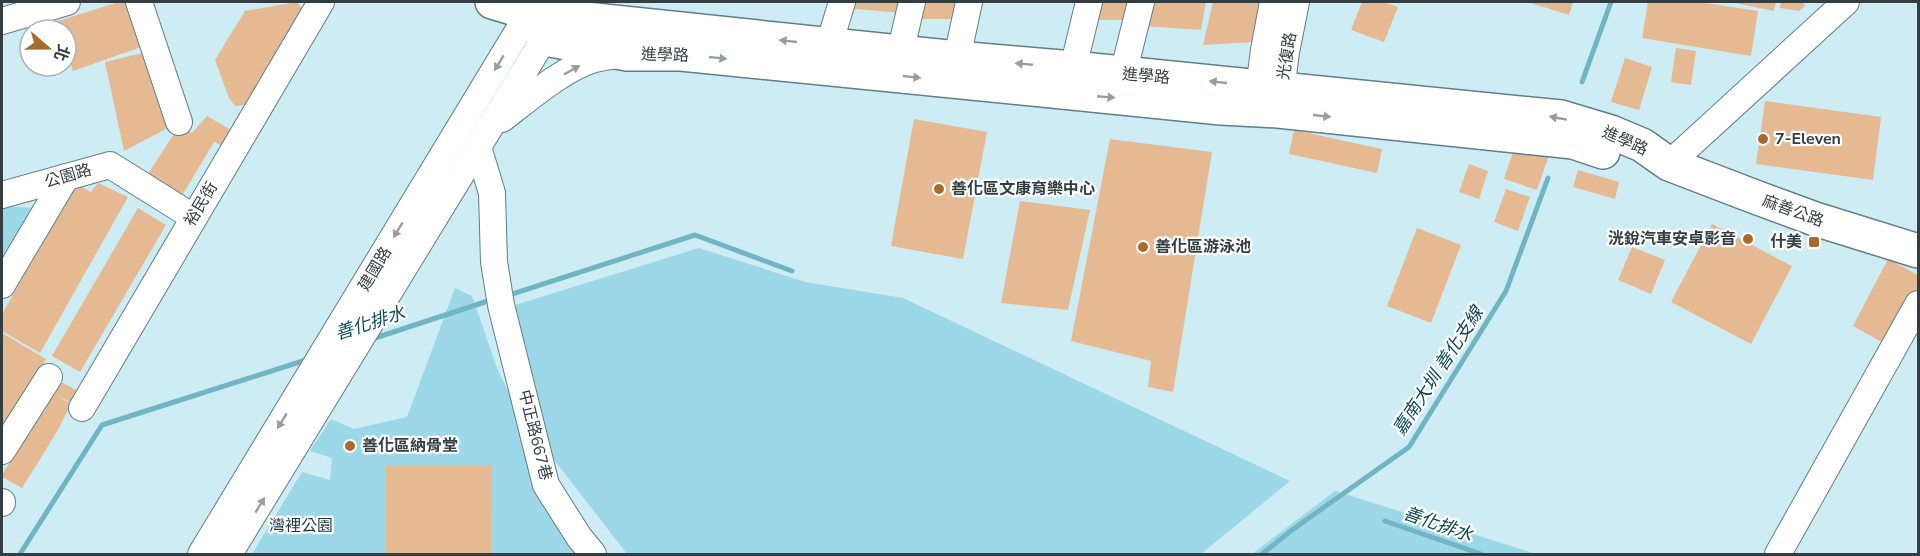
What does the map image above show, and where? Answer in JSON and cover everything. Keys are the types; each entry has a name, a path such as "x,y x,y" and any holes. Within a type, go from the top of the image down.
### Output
{"main road":[{"path":"492,2 544,23"},
{"name":"進學路","path":"544,23 829,45 1124,74 1269,99 1573,142 1635,162 1669,164"},
{"name":"進學路","path":"544,23 627,54 681,54 1269,99"},
{"name":"麻善公路","path":"1669,164 1815,219 1918,251"}],"street":[{"path":"2,21 67,2"},
{"path":"139,2 179,122"},
{"name":"裕民街","path":"82,408 321,2"},
{"path":"829,45 842,2"},
{"path":"900,53 912,2"},
{"path":"957,58 969,2"},
{"path":"1073,68 1089,2"},
{"path":"1124,74 1141,2"},
{"name":"光復路","path":"1269,99 1273,2"},
{"name":"光復路","path":"1269,99 1286,52 1296,2"},
{"path":"1669,164 1846,2"},
{"name":"建國路","path":"201,555 313,371 366,331 484,137 544,23"},
{"name":"建國路","path":"229,555 339,351 544,23"},
{"path":"484,137 540,91 574,69 594,59 627,54"},
{"name":"中正路667巷","path":"484,137 492,193 494,262 499,294 546,485 592,555"},
{"name":"公園路","path":"2,195 110,165 193,217"},
{"path":"2,285 66,177"},
{"path":"1778,555 1918,304"},
{"path":"2,451 49,377"}],"green space":[{"path":"2,206 35,208 2,289"},
{"path":"699,248 805,282 903,298 1290,481 1201,554 627,554 552,457 502,309"},
{"name":"灣裡公園","path":"455,288 472,296 497,368 553,486 604,554 252,554 302,472 330,480 332,458 310,451 331,419 354,429 407,417"},
{"path":"1335,491 1536,554 1252,554"}],"building":[{"path":"119,2 139,2 147,45 78,69 78,18 68,18"},
{"path":"297,2 303,10 247,105 235,106 229,98 215,60 245,11"},
{"path":"847,2 903,2 900,13 845,8"},
{"path":"920,2 958,2 955,19 916,19"},
{"path":"1095,2 1134,2 1129,20 1090,20"},
{"path":"1150,2 1206,2 1201,30 1143,26"},
{"path":"1213,2 1261,2 1254,42 1203,45"},
{"path":"1362,2 1383,2 1398,7 1384,42 1351,30"},
{"path":"1528,2 1573,2 1569,15"},
{"path":"1648,2 1699,2 1758,11 1751,56 1642,38"},
{"path":"1735,2 1776,2 1774,11"},
{"path":"1781,2 1802,2 1805,6 1799,11 1780,8"},
{"path":"1676,48 1696,51 1691,85 1671,82"},
{"path":"155,50 179,122 124,151 105,62"},
{"path":"1625,58 1652,67 1639,110 1611,102"},
{"path":"1765,101 1881,117 1873,180 1756,164"},
{"path":"207,116 233,131 225,147 214,142 180,199 144,180 179,126 192,133"},
{"name":"善化區文康育樂中心","path":"914,119 987,132 963,259 891,246"},
{"path":"1294,130 1382,149 1377,173 1289,154"},
{"name":"善化區游泳池","path":"1110,139 1212,152 1173,392 1148,387 1151,361 1071,341"},
{"path":"1515,146 1551,149 1537,190 1504,179"},
{"path":"1469,164 1488,171 1479,199 1459,192"},
{"path":"1578,170 1619,182 1615,199 1573,187"},
{"path":"98,183 128,197 40,353 2,331 2,314 76,184 91,192"},
{"path":"1506,189 1530,197 1518,231 1494,222"},
{"path":"1020,201 1090,210 1068,310 1001,303"},
{"path":"138,208 166,225 80,372 52,356"},
{"path":"1712,224 1792,266 1751,344 1671,302"},
{"path":"1417,228 1461,245 1431,323 1387,306"},
{"path":"1632,247 1665,260 1651,294 1618,280"},
{"path":"1888,259 1918,275 1918,289 1889,346 1853,326"},
{"path":"2,333 46,359 2,437"},
{"path":"59,381 78,391 72,403 56,395 71,404 58,430 22,488 2,475"},
{"path":"385,465 492,465 491,554 385,554"}],"waterway":[{"name":"嘉南大圳 善化支線","path":"1582,82 1611,2"},
{"name":"嘉南大圳 善化支線","path":"1262,554 1409,447 1506,291 1548,178"},
{"name":"善化排水","path":"506,296 695,235 792,271"},
{"name":"善化排水","path":"372,339 494,299"},
{"name":"善化排水","path":"20,554 102,425 309,359"},
{"name":"善化排水","path":"1385,521 1481,554"}],"place":[{"name":"7-Eleven","path":"1763,139"},
{"name":"善化區文康育樂中心","path":"939,189"},
{"name":"洸銳汽車安卓影音","path":"1748,239"},
{"name":"什美","path":"1814,242"},
{"name":"善化區游泳池","path":"1143,247"},
{"name":"善化區納骨堂","path":"350,446"}]}
